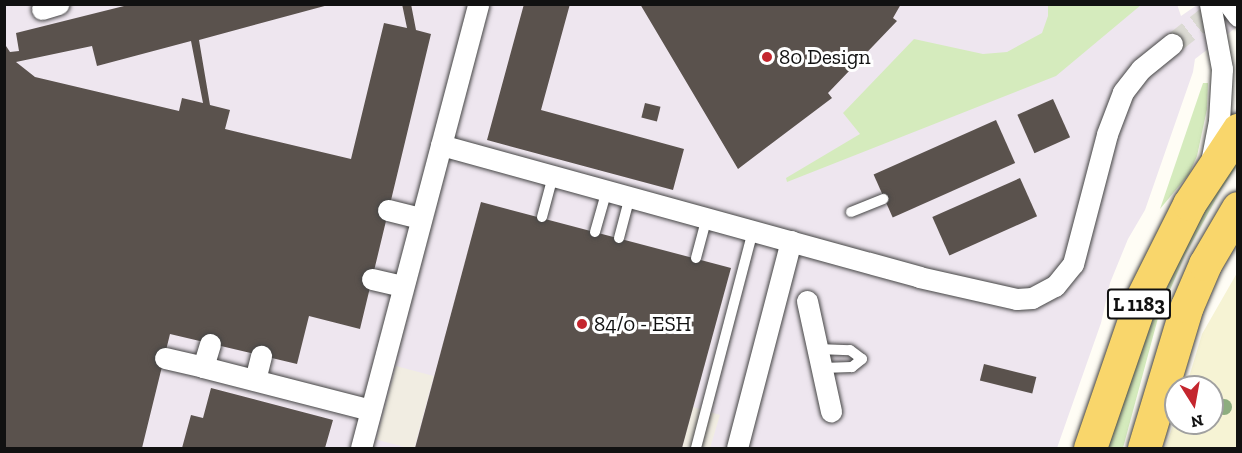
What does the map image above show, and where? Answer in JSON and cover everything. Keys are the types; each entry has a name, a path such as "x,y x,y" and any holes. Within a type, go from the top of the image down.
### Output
{"main road":[{"name":"L 1183","path":"1090,448 1141,300 1175,231 1210,169 1238,130"},
{"name":"L 1183","path":"1144,448 1187,306 1205,264 1238,208"}],"street":[{"path":"361,448 478,4"},
{"path":"1210,4 1222,69 1219,121 1210,169"},
{"path":"1229,4 1238,16"},
{"path":"441,145 930,279 1017,299 1046,293 1063,278 1073,264 1107,134 1123,92 1141,69 1172,44"},
{"path":"388,210 420,218"},
{"path":"737,448 791,241"},
{"path":"372,279 402,286"},
{"path":"807,301 831,411"},
{"path":"203,367 210,344"},
{"path":"255,380 261,356"},
{"path":"165,358 371,410"}],"lane":[{"path":"542,218 553,176"},
{"path":"595,232 607,190"},
{"path":"619,238 630,196"},
{"path":"851,212 884,199"},
{"path":"696,258 707,218"},
{"path":"696,448 753,230"}],"shaded area":[{"path":"1177,4 1181,16 1197,5 1237,4 1238,26 1195,59 1193,72 1145,210 1128,239 1110,283 1101,323 1057,448 5,448 4,5"},
{"path":"1237,273 1237,448 1165,448 1170,435 1224,435 1224,375 1190,375 1202,334"},
{"path":"396,366 434,376 414,448 376,439"},
{"path":"693,407 720,415 710,448 682,448"}],"green space":[{"path":"1048,5 1141,5 1056,76 787,182 786,178 860,134 843,113 914,39 983,54 1007,52 1042,33 1048,16"},
{"path":"1203,83 1208,83 1207,109 1197,156 1189,174 1160,209"},
{"path":"1237,153 1237,166 1185,255 1158,318 1123,448 1104,448 1131,370 1178,250"}],"building":[{"path":"132,4 332,4 199,40 210,105 230,110 225,129 351,159 384,23 407,28 402,4 411,4 416,30 431,34 360,329 309,316 297,364 170,334 142,448 4,448 4,43 10,52 19,51 16,33","holes":["191,41 203,103 182,98 179,111 35,77 16,62 92,46 97,66"]},
{"path":"524,4 570,4 541,110 684,149 673,190 487,140"},
{"name":"80 Design","path":"640,4 901,4 893,18 897,21 828,93 832,98 738,169"},
{"path":"1053,99 1070,137 1034,153 1017,115"},
{"path":"645,103 661,107 657,121 641,118"},
{"path":"996,120 1015,163 893,217 874,175"},
{"path":"1020,178 1037,216 949,255 932,217"},
{"name":"84/0 - ESH","path":"481,202 731,268 682,448 415,448"},
{"path":"984,364 1036,377 1032,394 980,380"},
{"path":"211,388 333,420 325,448 182,448 191,415 203,418"}],"tunnel":[{"path":"1172,44 1223,4"}],"place":[{"name":"80 Design","path":"767,57"},
{"name":"84/0 - ESH","path":"582,324"}]}
